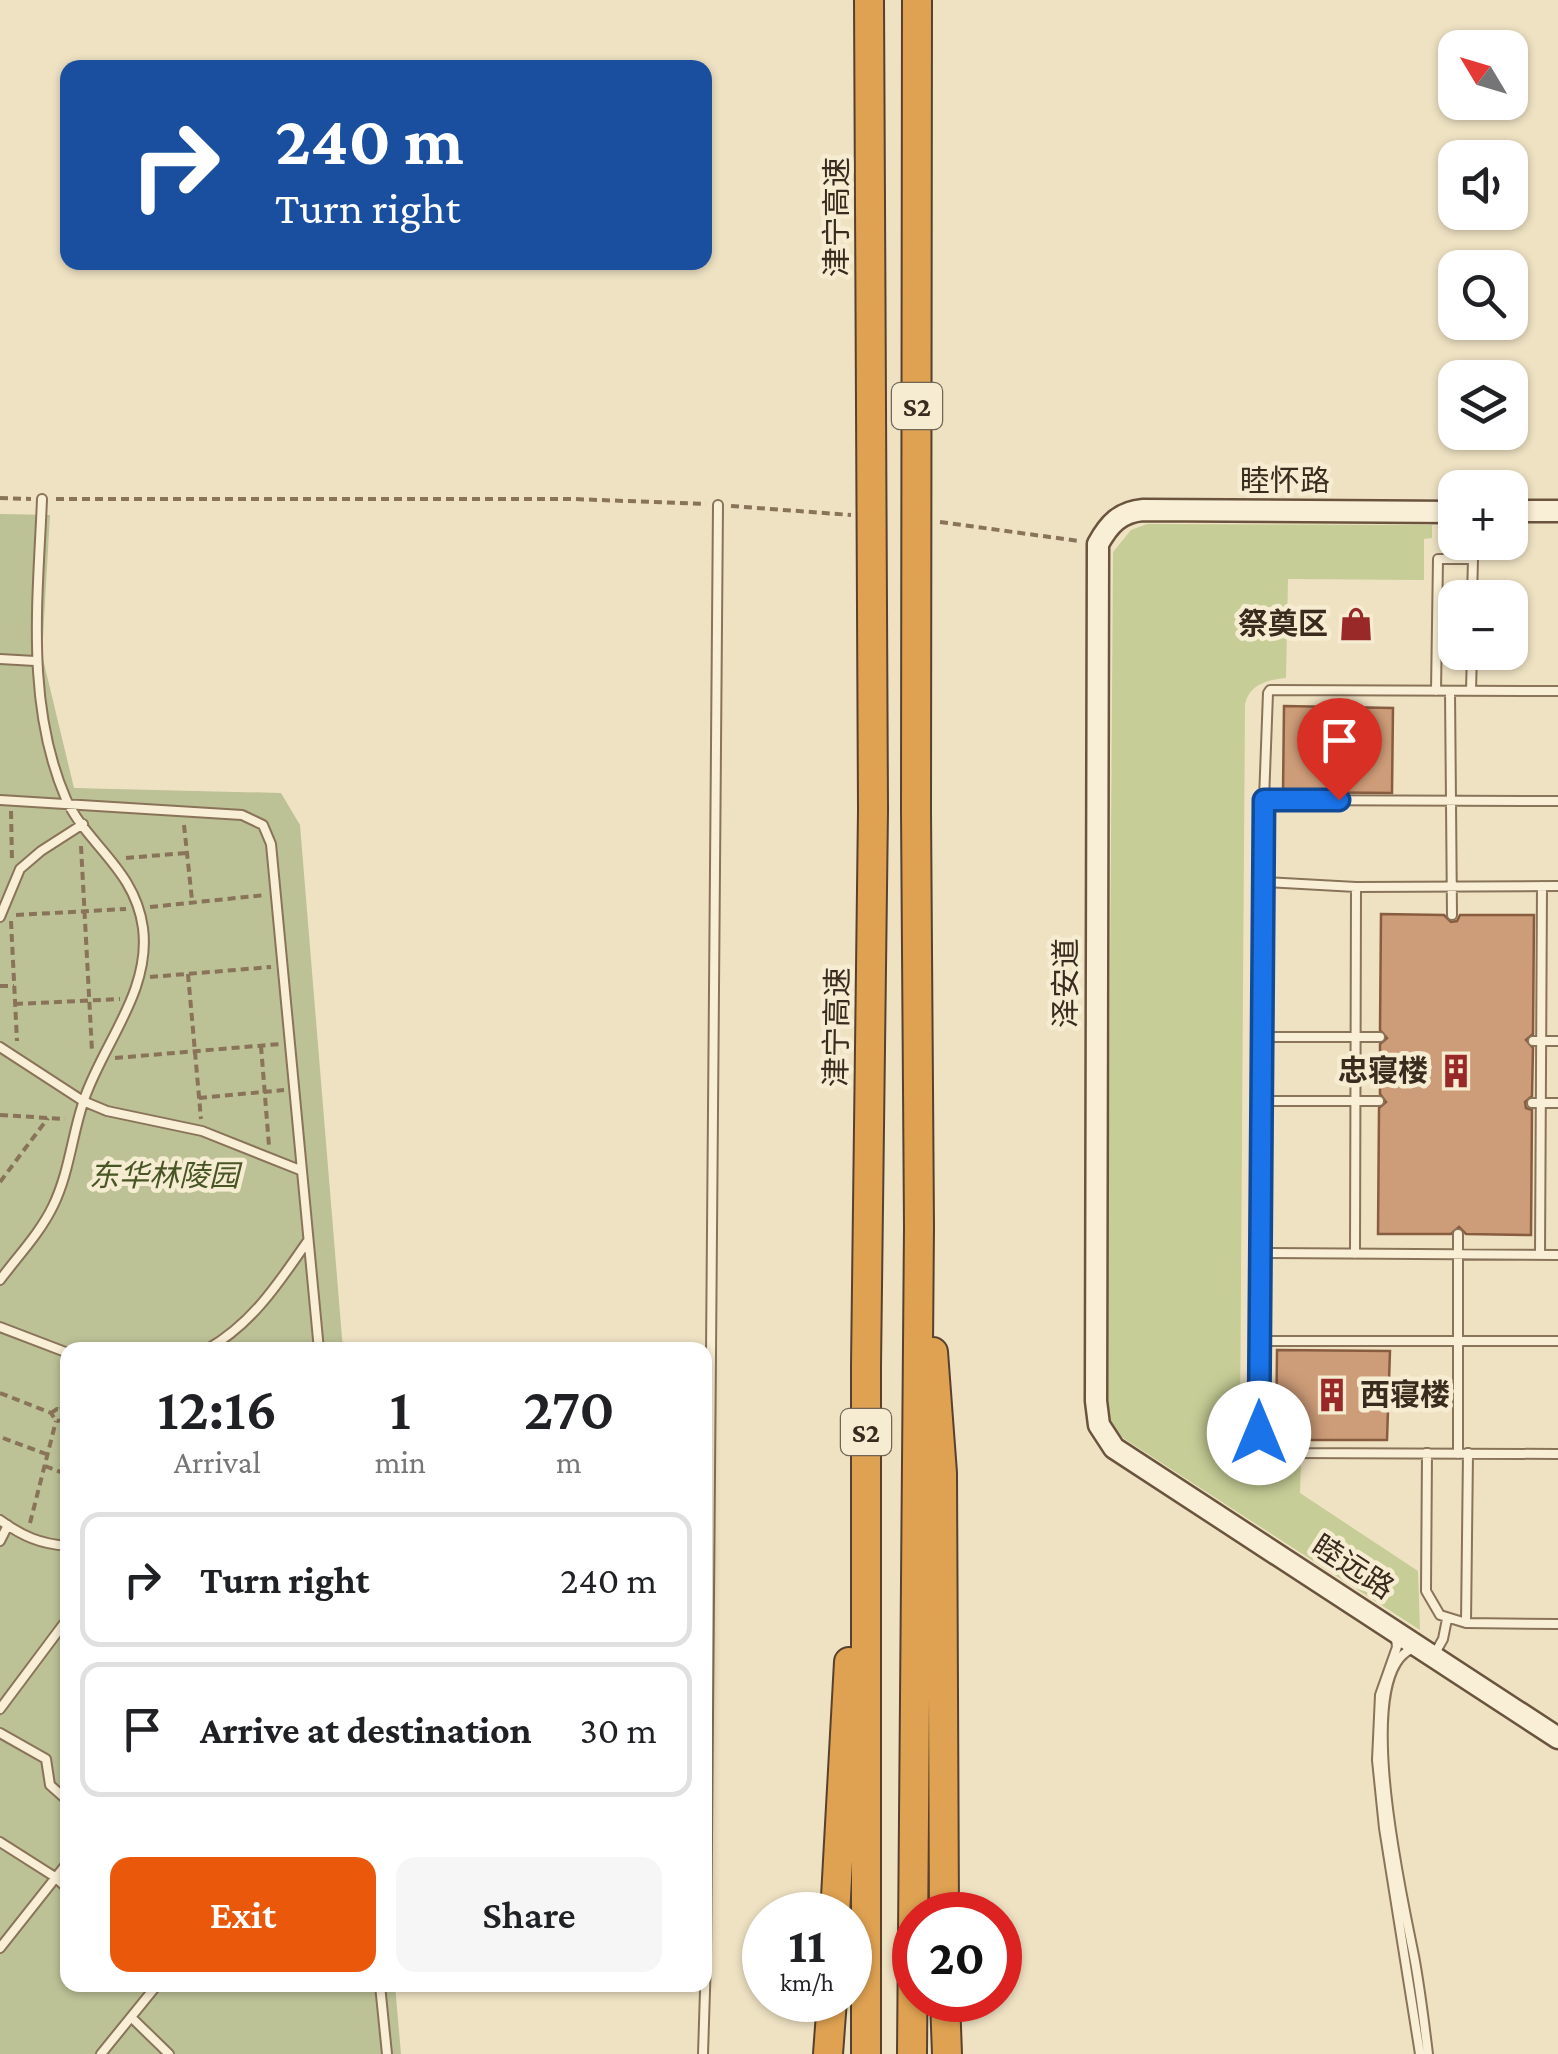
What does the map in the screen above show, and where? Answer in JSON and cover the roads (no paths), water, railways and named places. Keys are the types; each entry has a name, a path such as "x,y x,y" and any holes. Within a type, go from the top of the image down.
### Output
{"highway":[{"name":"津宁高速","path":"866,2054 866,1366 872,810 869,0"},
{"name":"S2","path":"912,2054 918,1227 917,0"},
{"path":"918,1227 937,1388 942,1473 944,1892"},
{"path":"836,1892 866,1366"},
{"path":"828,2054 830,2022"},
{"path":"945,2022 946,2054"}],"street":[{"name":"睦怀路","path":"1098,544 1116,519 1129,511 1438,512"},
{"path":"1528,512 1558,511"},
{"name":"泽安道","path":"1098,544 1096,1401 1099,1425 1114,1448"},
{"name":"睦远路","path":"1114,1448 1558,1738"}],"lane":[{"path":"0,1280 54,1206 84,1100 141,978 144,945 139,908 111,860 68,803 49,741 36,661 42,499"},
{"path":"711,1342 718,505"},
{"path":"1436,690 1438,559"},
{"path":"0,659 36,661"},
{"path":"1471,691 1472,670"},
{"path":"1558,691 1270,690 1266,698 1259,1433 1270,1449 1289,1453 1558,1454"},
{"path":"1450,690 1452,915"},
{"path":"0,800 242,815 263,825 270,844 318,1342"},
{"path":"1264,800 1558,800"},
{"path":"0,917 12,886 28,861 86,826"},
{"path":"1264,882 1356,887 1558,886"},
{"path":"1540,1255 1537,1041 1542,886"},
{"path":"1354,1254 1356,887"},
{"path":"1263,1037 1380,1037"},
{"path":"1537,1041 1558,1041"},
{"path":"0,1046 108,1111 202,1131 300,1170"},
{"path":"1262,1100 1380,1101"},
{"path":"1537,1103 1558,1103"},
{"path":"1458,1234 1456,1340 1466,1624"},
{"path":"219,1342 258,1310 308,1241"},
{"path":"1260,1253 1558,1255"},
{"path":"0,1327 60,1350"},
{"path":"1260,1341 1558,1341"},
{"path":"1428,1453 1426,1591 1440,1615 1466,1624 1558,1624"},
{"path":"0,1541 4,1522 24,1536 60,1545"},
{"path":"1428,2054 1390,1823 1383,1730 1388,1685 1397,1662 1408,1650 1430,1652 1443,1639 1447,1620"},
{"path":"1389,1626 1397,1647 1380,1695 1377,1760 1420,2054"},
{"path":"0,1709 60,1629"},
{"path":"0,1733 46,1759 50,1785 60,1794"},
{"path":"0,1842 60,1882"},
{"path":"0,1948 60,1873"},
{"path":"100,2054 152,1992"},
{"path":"381,1992 386,2054"},
{"path":"702,2054 705,1992"},
{"path":"132,2018 169,2054"}],"place":[{"name":"祭奠区","path":"1356,624"},
{"name":"忠寝楼","path":"1456,1071"},
{"name":"西寝楼","path":"1332,1395"}],"park label":[{"name":"东华林陵园","path":"164,1176"}]}
